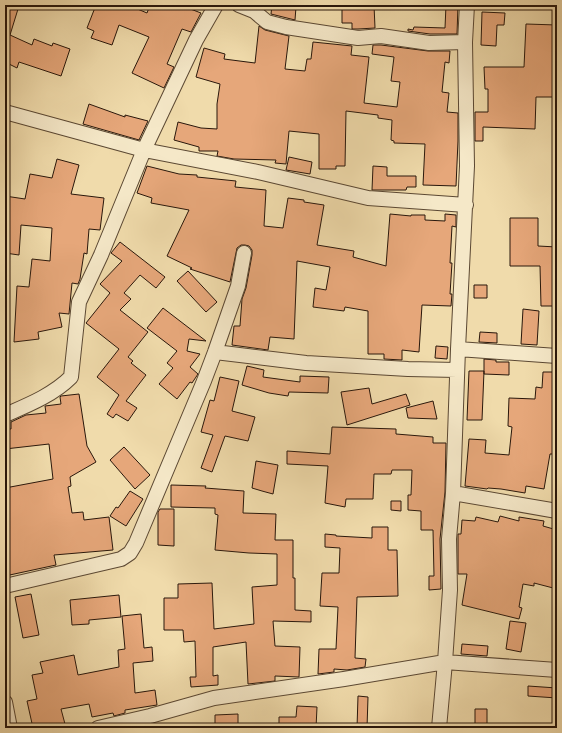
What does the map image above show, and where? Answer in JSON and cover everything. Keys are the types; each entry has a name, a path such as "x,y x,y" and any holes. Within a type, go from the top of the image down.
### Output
{"street":[{"path":"5,415 35,402 64,384 71,377 79,302 101,255 144,150 196,40 216,5"},
{"path":"239,5 254,12 268,22 286,27 358,38 381,36 429,43 464,42"},
{"path":"439,728 450,590 449,538 454,493 457,370 466,206 467,166 464,42 467,5"},
{"path":"5,112 144,150 258,172 368,198 466,206"},
{"path":"5,586 107,563 121,559 130,553 136,543 216,352 238,286 244,254"},
{"path":"458,348 557,356"},
{"path":"216,352 306,363 369,368 457,370"},
{"path":"454,493 557,511"},
{"path":"98,728 150,716 214,698 344,679 445,662 557,670"},
{"path":"5,702 10,728"}],"building":[{"path":"96,5 128,5 147,13 150,5 180,5 201,13 191,32 182,29 167,64 174,67 164,88 132,73 149,37 119,25 112,45 91,38 94,31 87,28"},
{"path":"272,5 296,7 295,20 271,14"},
{"path":"342,5 374,5 375,28 352,29 352,23 342,23"},
{"path":"446,5 458,5 457,34 430,34 408,31 408,29 413,30 414,27 445,28"},
{"path":"5,6 18,9 10,35 32,45 34,39 52,46 53,43 70,49 61,76 19,62 17,68 5,62"},
{"path":"482,12 505,13 504,25 497,25 496,46 481,45"},
{"path":"526,24 557,25 557,97 536,97 535,129 483,127 483,141 475,141 475,112 488,112 488,89 485,89 484,67 524,67"},
{"path":"259,26 265,30 289,36 285,69 305,71 307,59 311,59 313,42 352,46 351,55 369,57 364,103 397,107 400,82 391,81 394,57 372,54 373,45 428,51 450,51 449,63 445,62 442,92 449,93 447,112 458,113 456,186 423,185 425,144 394,143 394,141 391,140 392,120 378,118 378,115 346,111 345,166 336,166 336,169 319,169 319,134 289,131 286,164 275,163 276,160 234,159 217,156 218,151 199,151 199,147 174,140 178,122 201,128 217,129 217,104 220,84 196,77 204,48 225,54 224,59 255,63"},
{"path":"89,104 125,117 125,115 148,121 139,140 83,124"},
{"path":"289,157 312,162 310,174 286,170"},
{"path":"57,159 79,165 71,194 104,198 100,230 89,229 87,254 84,253 80,279 78,284 72,283 69,314 59,313 62,327 38,332 39,339 14,342 17,286 29,287 32,259 50,261 52,228 21,225 19,255 5,253 5,196 25,199 30,174 52,178"},
{"path":"147,166 179,174 197,175 197,177 236,181 235,187 266,190 264,226 283,228 288,198 324,205 317,245 354,251 353,257 386,266 390,214 411,216 425,215 425,220 445,221 445,214 456,215 456,227 452,226 450,263 452,263 450,294 452,294 451,306 422,305 419,352 402,350 402,360 384,359 384,354 368,354 368,311 345,307 344,311 313,307 315,288 326,290 330,267 297,261 294,339 270,337 268,350 232,345 234,326 240,326 242,299 246,288 252,250 249,246 245,245 241,245 237,248 230,282 190,269 192,268 167,256 189,210 151,203 152,198 137,193"},
{"path":"373,166 387,167 387,176 416,176 416,187 407,187 406,190 372,190"},
{"path":"510,218 538,218 538,246 557,247 557,306 541,306 540,266 510,266"},
{"path":"120,242 165,277 156,288 140,275 124,293 131,299 120,310 148,332 128,357 133,361 131,363 146,375 126,401 137,408 128,421 116,414 113,418 107,414 119,395 97,377 119,349 86,323 110,293 100,284 122,261 111,253"},
{"path":"188,271 217,302 206,312 177,281"},
{"path":"474,285 487,285 487,298 474,298"},
{"path":"163,308 206,341 189,339 187,351 200,354 190,367 198,374 177,399 159,384 173,368 167,363 177,351 147,328"},
{"path":"523,309 539,311 537,345 521,344"},
{"path":"480,332 497,333 497,343 479,342"},
{"path":"436,346 448,347 447,359 435,358"},
{"path":"484,359 496,360 496,362 509,362 509,375 484,374"},
{"path":"247,366 264,370 263,377 300,382 300,376 329,377 328,393 289,392 288,396 269,393 242,385"},
{"path":"469,371 484,371 482,420 467,420"},
{"path":"543,372 557,372 557,454 550,454 544,489 526,486 525,493 465,486 469,439 486,440 485,453 509,455 512,427 508,426 509,398 535,399 536,387 542,388"},
{"path":"220,377 239,381 232,411 255,417 248,441 225,436 212,472 201,468 213,435 201,432 210,400 214,401"},
{"path":"369,388 372,404 406,394 410,405 347,425 341,392"},
{"path":"79,394 87,446 96,462 70,477 71,486 68,487 72,513 83,512 84,520 109,517 113,550 54,555 56,565 5,576 5,488 53,479 49,444 5,449 5,429 11,429 11,422 26,415 46,413 45,406 61,404 61,396"},
{"path":"433,401 437,419 408,418 406,408"},
{"path":"332,427 396,429 396,434 433,437 433,443 446,443 445,492 440,539 441,589 429,590 429,576 434,576 433,530 421,530 421,511 408,510 408,495 411,495 412,470 392,470 391,474 374,474 373,499 346,499 345,507 325,503 328,466 287,464 287,451 330,454"},
{"path":"124,447 150,475 135,489 110,460"},
{"path":"256,461 278,465 273,494 252,488"},
{"path":"171,485 206,486 205,488 244,491 243,513 276,514 275,540 293,540 295,610 311,611 311,622 273,621 275,646 300,647 299,677 275,676 275,681 248,684 246,642 213,647 213,676 218,675 218,685 191,687 190,677 196,677 195,641 184,642 183,630 164,630 164,598 178,598 178,584 212,583 214,629 254,624 252,587 277,585 277,554 215,550 218,515 215,514 215,508 171,507"},
{"path":"130,491 143,499 126,526 110,516 116,507 118,508"},
{"path":"391,501 401,501 401,511 391,510"},
{"path":"160,509 174,509 174,546 158,545 158,512"},
{"path":"500,516 519,521 519,517 544,521 543,526 557,530 557,589 534,583 534,586 523,584 519,607 522,608 519,619 462,605 467,574 458,574 458,534 461,534 462,520 475,521 476,517 498,522"},
{"path":"372,527 388,527 388,550 397,550 398,596 357,597 355,658 366,659 365,667 347,670 334,669 334,672 318,674 319,649 336,649 338,607 320,606 322,573 339,573 340,548 325,547 325,534 372,538"},
{"path":"31,594 39,635 23,638 15,597"},
{"path":"119,595 121,617 89,620 89,624 72,625 70,600"},
{"path":"141,614 144,648 152,647 153,661 133,663 135,693 155,690 157,705 125,710 125,713 114,716 113,713 92,717 89,704 61,709 65,724 55,726 54,724 33,728 27,701 37,699 32,675 43,673 40,662 74,655 78,675 119,667 118,650 125,649 122,616"},
{"path":"510,621 526,623 521,652 506,649"},
{"path":"462,644 488,646 487,656 461,654"},
{"path":"528,686 557,688 557,698 528,696"},
{"path":"358,696 368,697 367,728 357,728"},
{"path":"297,706 317,707 316,728 279,728 279,717 296,717"},
{"path":"475,709 487,709 487,727 475,727"},
{"path":"238,714 238,728 215,728 215,715"}]}
